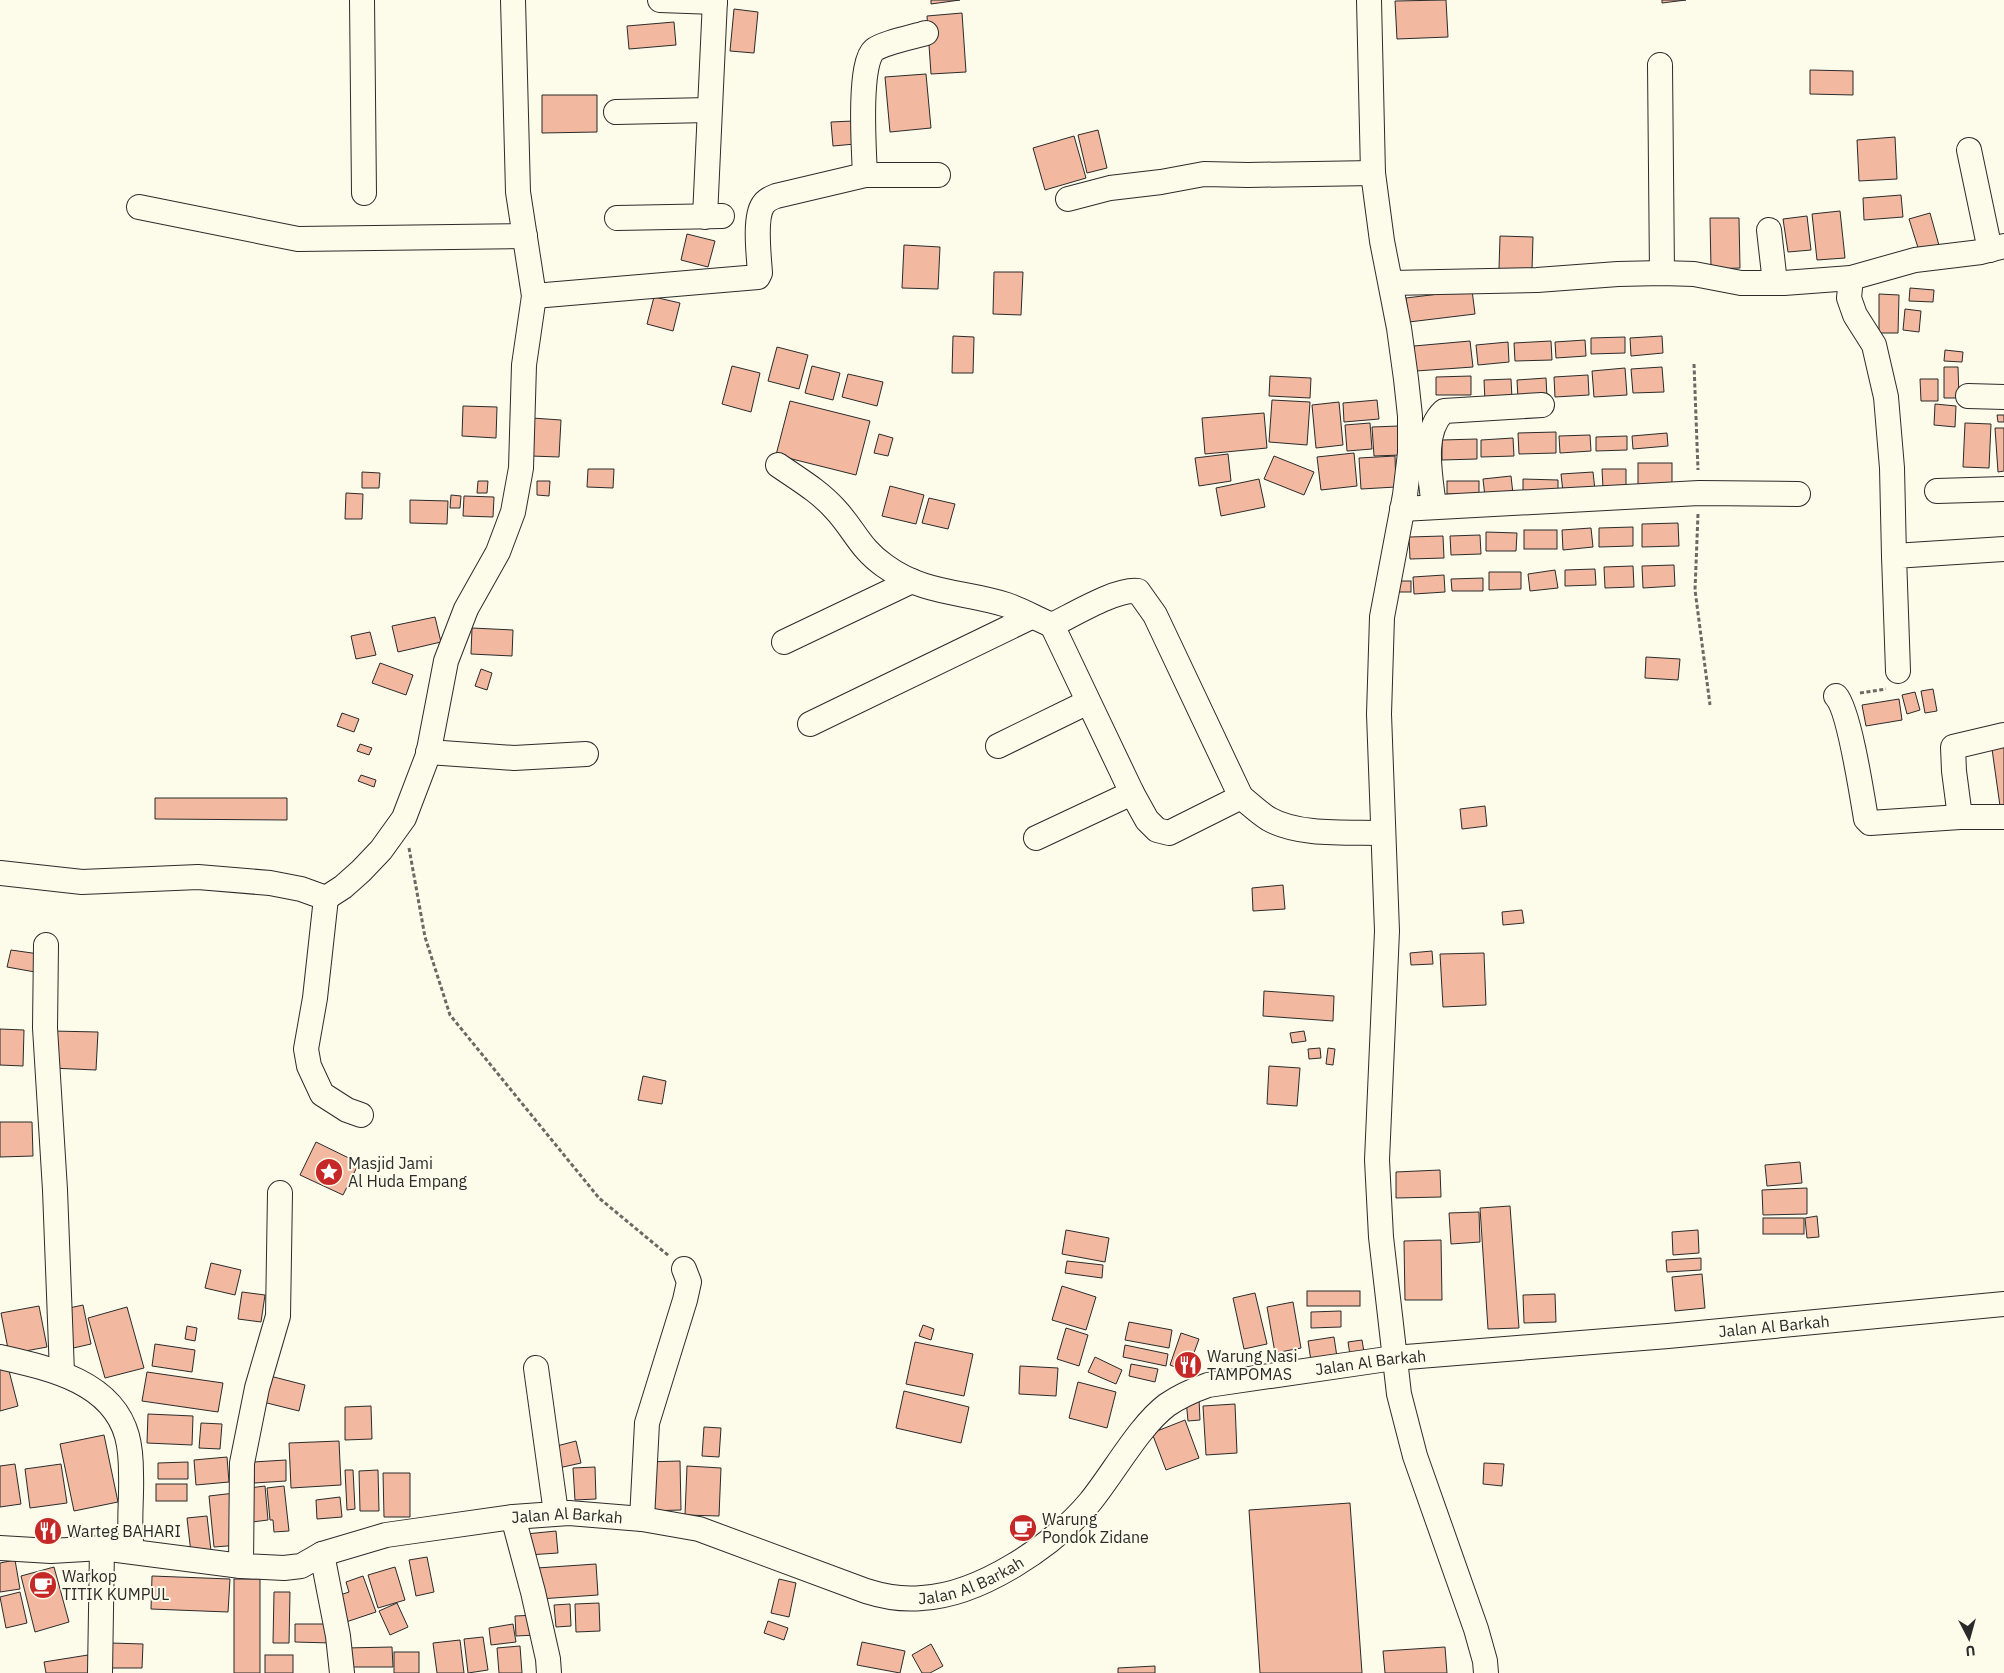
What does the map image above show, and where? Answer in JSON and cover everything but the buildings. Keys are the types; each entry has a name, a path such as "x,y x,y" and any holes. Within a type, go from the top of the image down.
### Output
{"street":[{"path":"362,0 364,192"},
{"path":"326,898 343,888 368,864 381,850 404,818 428,752 446,660 466,609 498,552 513,512 521,468 524,365 534,296 518,192 513,0"},
{"path":"617,218 714,216 709,110 715,1 660,0"},
{"path":"1369,0 1373,173 1382,241 1400,336 1410,416 1410,453 1402,509 1382,617 1379,714 1387,931 1377,1160 1378,1196 1399,1394 1411,1441 1476,1629 1485,1661 1486,1673"},
{"path":"865,175 863,109 868,59 872,51 880,46 926,33"},
{"path":"1660,65 1662,272"},
{"path":"616,112 709,110"},
{"path":"1391,283 1536,280 1662,272 1694,274 1741,283 1775,283 1850,278 1915,260 1997,248 1969,150"},
{"path":"1068,199 1110,188 1161,182 1204,174 1373,173"},
{"path":"534,296 758,277 760,273 759,216 762,206 766,201 776,196 865,175 938,175"},
{"path":"139,207 298,239 525,236"},
{"path":"1769,230 1775,283"},
{"path":"1850,278 1850,298 1855,315 1874,345 1886,397 1892,468 1898,671"},
{"path":"1968,396 2004,397"},
{"path":"1434,507 1429,448 1438,416 1444,411 1542,405"},
{"path":"778,465 821,495 831,505 865,550 885,566 912,581 931,588 1008,605 1042,621 1088,702 1132,793 1147,820 1157,830 1169,833 1242,797"},
{"path":"1937,491 2004,488"},
{"path":"1402,509 1699,493 1798,494"},
{"path":"1894,556 2004,549"},
{"path":"784,642 912,581"},
{"path":"810,724 1042,621 1128,590 1138,591 1155,615 1242,797 1267,818 1281,824 1301,829 1330,832 1382,833"},
{"path":"1836,696 1841,701 1850,736 1866,819 1870,823 1960,816 2004,817"},
{"path":"998,746 1088,702"},
{"path":"1960,816 1953,747 2004,735"},
{"path":"428,752 514,758 586,754"},
{"path":"1036,838 1132,793"},
{"path":"0,873 82,882 198,877 270,883 301,889 326,898"},
{"path":"326,898 316,989 306,1049 309,1066 322,1094 347,1110 361,1116"},
{"path":"46,945 44,1028 55,1190 62,1373"},
{"path":"241,1566 242,1463 257,1388 278,1316 280,1193"},
{"path":"642,1519 647,1423 685,1300 689,1282 684,1269"},
{"name":"Jalan Al Barkah","path":"0,1548 51,1551 102,1548 241,1566 284,1568 301,1566 322,1554 386,1535 513,1517 556,1513 642,1519 699,1529 866,1592 891,1598 924,1598 958,1592 996,1575 1024,1558 1060,1532 1089,1504 1148,1424 1167,1406 1185,1394 1216,1383 1394,1358 1668,1336 2004,1304"},
{"path":"0,1357 62,1373 90,1387 116,1412 127,1436 131,1474 130,1540 132,1551"},
{"path":"536,1368 556,1513"},
{"path":"513,1517 535,1601 548,1659 549,1673"},
{"path":"100,1673 102,1548"},
{"path":"322,1554 338,1636 342,1673"}],"path":[{"path":"1694,364 1699,493 1695,590 1710,705"},
{"path":"1836,696 1889,689 1896,681 1898,671"},
{"path":"404,818 425,937 450,1016 599,1198 684,1269"}],"place":[{"name":"Masjid Jami Al Huda Empang","path":"329,1172"},
{"name":"Warung Nasi TAMPOMAS","path":"1188,1365"},
{"name":"Warung Pondok Zidane","path":"1023,1528"},
{"name":"Warteg BAHARI","path":"48,1531"},
{"name":"Warkop TITIK KUMPUL","path":"43,1585"}]}
